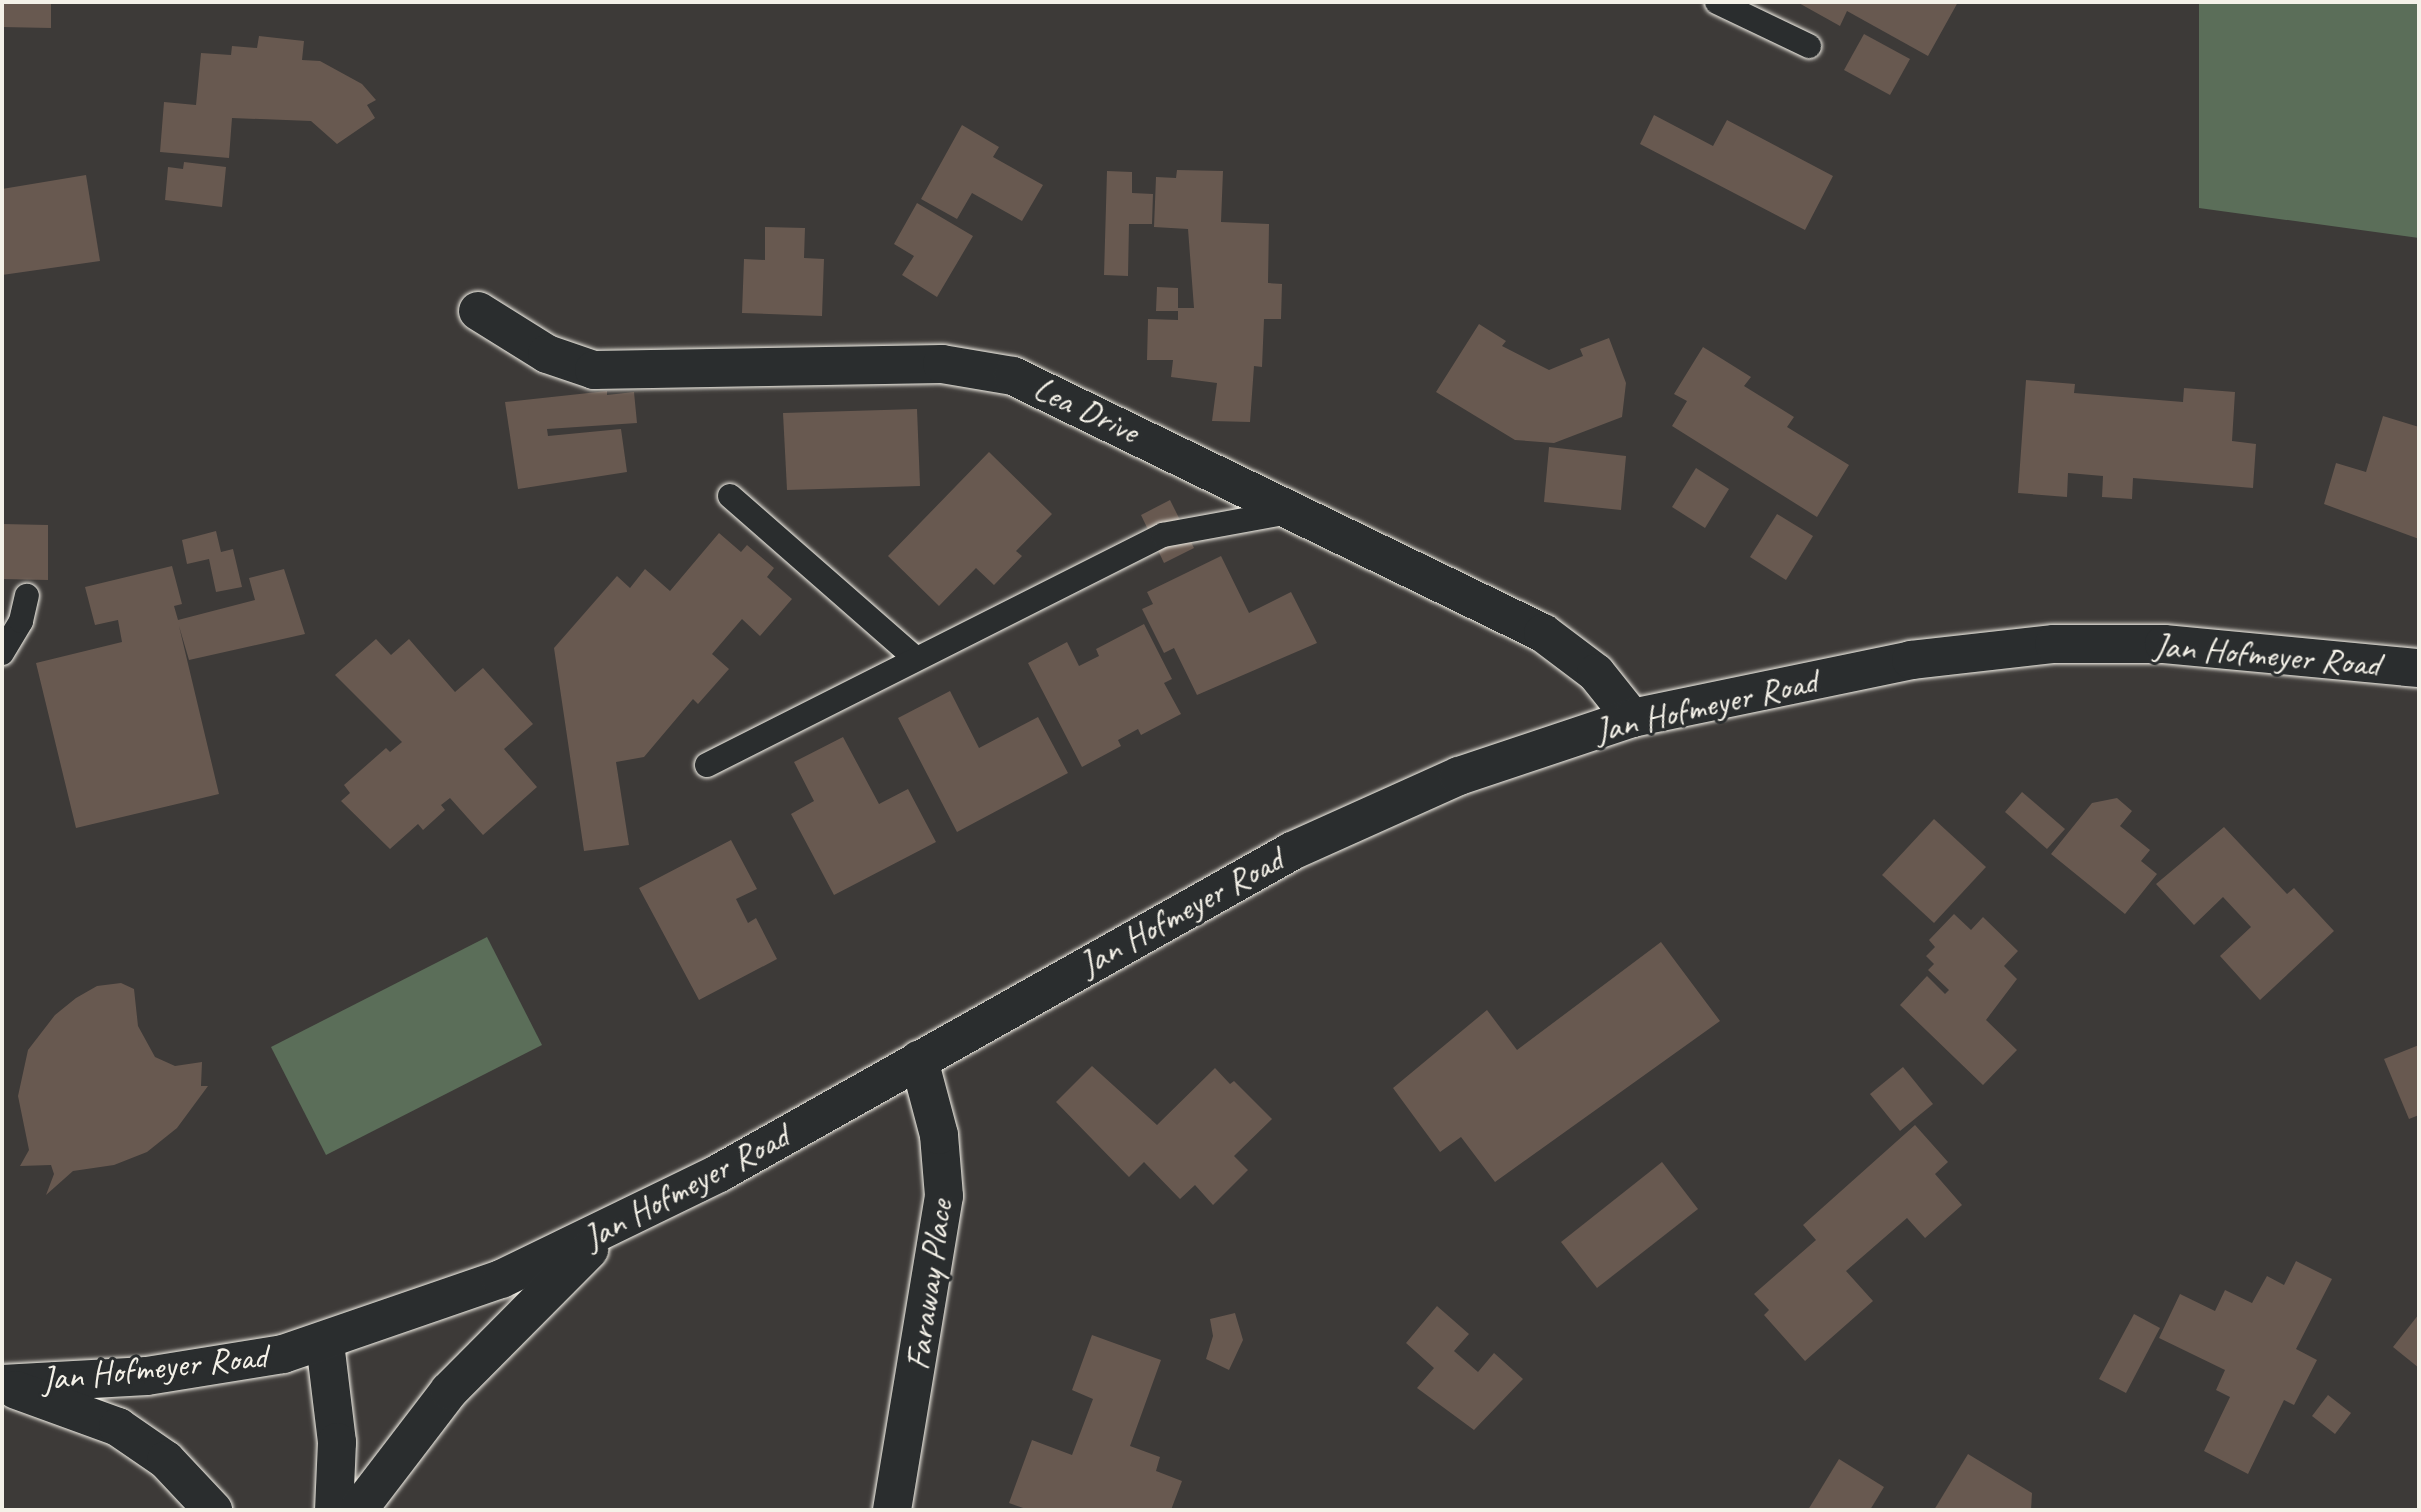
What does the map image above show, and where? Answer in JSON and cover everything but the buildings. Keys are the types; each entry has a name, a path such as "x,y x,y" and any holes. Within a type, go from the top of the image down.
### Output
{"street":[{"name":"Lea Drive","path":"478,311 547,354 594,370 942,364 983,368 1013,376 1568,647 1632,718"},
{"name":"Jan Hofmeyer Road","path":"2,1384 147,1376 325,1343 501,1279 611,1229 1292,851 1459,776 1632,718 1911,660 2054,645 2164,644 2419,668"},
{"name":"Faraway Place","path":"892,1510 944,1196 939,1135 919,1060"},
{"path":"358,1510 449,1391 611,1229"},
{"path":"325,1343 337,1442 334,1510"},
{"path":"2,1384 118,1427 166,1460 212,1510"}],"lane":[{"path":"1717,2 1809,46"},
{"path":"730,496 915,658"},
{"path":"707,765 1163,535 1294,511"},
{"path":"2,653 21,621 27,596"}],"green space":[{"path":"2199,2 2419,2 2419,238 2199,208"},
{"path":"487,937 542,1045 326,1155 271,1047"}]}
